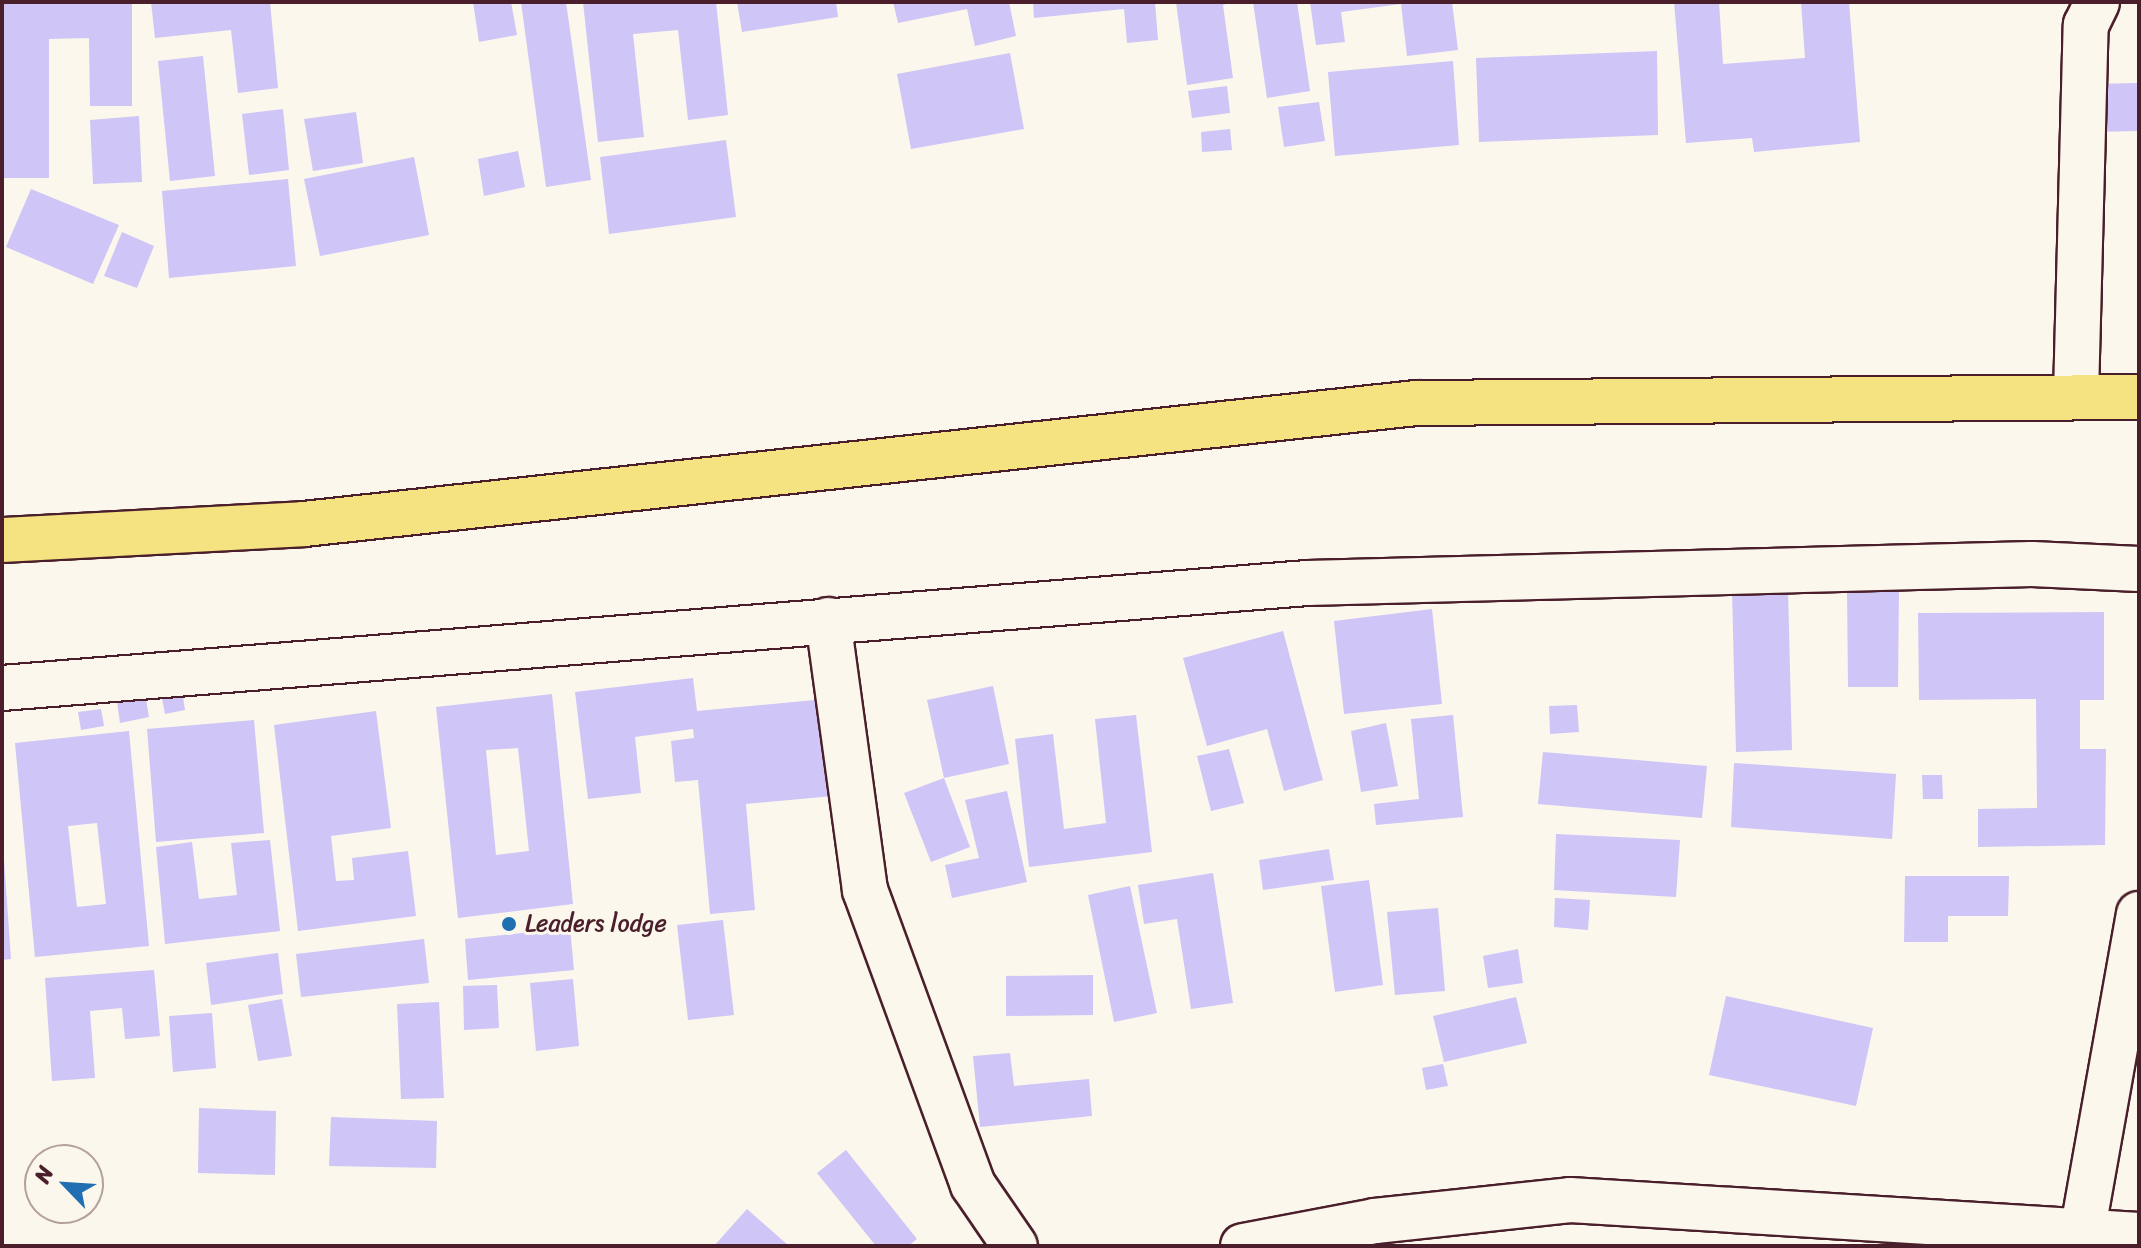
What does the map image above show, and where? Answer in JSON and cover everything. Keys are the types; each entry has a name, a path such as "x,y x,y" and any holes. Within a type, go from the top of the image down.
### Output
{"highway":[{"path":"2,540 304,524 1416,403 2076,395 2139,397"}],"street":[{"path":"2076,395 2086,25 2097,2"},
{"path":"2,688 1307,583 2032,564 2139,569"},
{"path":"828,620 865,890 973,1185 1015,1246"},
{"path":"2083,1228 2139,914"},
{"path":"1243,1246 1375,1221 1570,1200 1924,1233 2083,1228 2139,1235"}],"building":[{"path":"2,2 132,2 132,106 90,106 89,38 49,39 49,178 2,178"},
{"path":"151,2 270,2 278,88 238,93 231,30 155,38"},
{"path":"473,2 511,2 517,35 479,42"},
{"path":"521,2 566,2 591,180 546,187"},
{"path":"583,2 716,2 728,115 688,120 678,30 633,34 644,137 598,142"},
{"path":"737,2 836,2 838,17 742,32"},
{"path":"893,2 1009,2 1016,36 975,46 967,9 898,23"},
{"path":"1033,2 1155,2 1158,40 1127,43 1124,9 1034,18"},
{"path":"1176,2 1232,2 1223,5 1233,78 1187,85"},
{"path":"1253,2 1297,2 1310,91 1267,98"},
{"path":"1310,2 1452,2 1458,50 1407,56 1401,4 1341,12 1345,42 1316,45"},
{"path":"1674,2 1719,2 1723,64 1805,58 1801,2 1849,2 1860,142 1754,152 1752,138 1686,143"},
{"path":"1657,51 1658,135 1479,142 1476,58"},
{"path":"1010,53 1024,129 911,149 897,74"},
{"path":"203,56 215,176 170,181 158,61"},
{"path":"1453,61 1459,145 1335,156 1328,72"},
{"path":"2139,83 2139,131 2092,132 2092,84"},
{"path":"1227,86 1230,113 1192,118 1188,91"},
{"path":"1319,102 1325,141 1284,147 1278,107"},
{"path":"283,109 289,170 249,175 242,114"},
{"path":"356,112 363,163 313,171 304,119"},
{"path":"139,116 142,182 93,184 90,120"},
{"path":"1230,129 1232,150 1202,152 1201,132"},
{"path":"726,140 736,217 609,234 600,157"},
{"path":"518,151 525,187 484,196 478,159"},
{"path":"414,157 429,235 320,256 304,179"},
{"path":"288,179 296,266 169,278 162,191"},
{"path":"31,189 119,225 93,284 6,247"},
{"path":"122,232 154,246 137,288 104,276"},
{"path":"1899,587 1898,687 1848,687 1847,588"},
{"path":"1788,590 1792,750 1736,752 1732,591"},
{"path":"1432,609 1442,704 1344,714 1334,621"},
{"path":"2104,612 2104,700 2080,700 2080,749 2106,749 2105,845 1978,847 1978,809 2037,808 2036,699 1919,700 1918,613"},
{"path":"1283,631 1323,780 1284,791 1267,729 1207,746 1183,658"},
{"path":"693,678 697,711 825,699 833,796 746,804 755,910 710,914 698,780 675,782 671,741 694,738 693,729 635,737 641,793 588,799 575,692"},
{"path":"143,683 149,717 120,723 115,688"},
{"path":"181,684 185,710 165,714 160,688"},
{"path":"993,686 1009,764 944,778 927,700"},
{"path":"552,694 573,904 458,918 436,707","holes":["518,748 529,851 496,855 486,750"]},
{"path":"1577,705 1579,732 1550,734 1549,706"},
{"path":"101,709 104,726 81,730 78,712"},
{"path":"376,711 391,828 331,836 336,881 354,880 352,858 408,851 416,916 298,931 274,725"},
{"path":"1136,715 1152,852 1029,867 1015,739 1053,734 1064,829 1106,823 1095,719"},
{"path":"1453,715 1463,817 1376,825 1374,804 1419,799 1411,719"},
{"path":"254,720 264,833 156,842 147,729"},
{"path":"1386,723 1398,786 1361,792 1351,731"},
{"path":"129,731 149,946 35,957 15,743","holes":["97,823 106,904 77,907 68,826"]},
{"path":"1229,749 1244,803 1211,811 1197,756"},
{"path":"1543,752 1707,766 1702,818 1538,804"},
{"path":"1734,763 1896,774 1892,839 1731,827"},
{"path":"1922,775 1942,775 1943,799 1923,799"},
{"path":"944,778 970,847 931,862 904,793"},
{"path":"1007,791 1027,882 952,898 945,865 979,858 965,800"},
{"path":"2,832 11,959 2,960"},
{"path":"1556,834 1680,840 1676,897 1554,890"},
{"path":"270,840 280,931 165,944 156,847 192,842 199,899 237,895 231,843"},
{"path":"1329,849 1334,880 1263,890 1259,860"},
{"path":"1213,873 1233,1003 1191,1009 1177,919 1144,924 1138,885"},
{"path":"1905,876 2009,876 2008,916 1948,916 1948,942 1904,942"},
{"path":"1369,880 1383,985 1335,992 1321,886"},
{"path":"1130,886 1157,1013 1114,1022 1088,895"},
{"path":"1555,898 1590,900 1588,930 1554,927"},
{"path":"1438,908 1445,991 1395,995 1387,912"},
{"path":"723,920 734,1015 688,1020 677,925"},
{"path":"570,928 574,970 468,980 465,939"},
{"path":"424,939 429,983 301,997 296,954"},
{"path":"1518,949 1523,983 1488,988 1483,956"},
{"path":"278,953 283,994 211,1005 206,963"},
{"path":"154,970 160,1036 125,1039 122,1008 90,1011 95,1078 52,1081 45,978"},
{"path":"1093,975 1093,1015 1006,1016 1006,976"},
{"path":"573,979 579,1046 536,1051 530,983"},
{"path":"497,985 499,1028 464,1030 463,986"},
{"path":"1726,996 1873,1028 1856,1106 1709,1075"},
{"path":"1516,997 1527,1043 1444,1062 1433,1016"},
{"path":"282,999 292,1056 258,1061 248,1005"},
{"path":"439,1002 444,1098 401,1099 397,1004"},
{"path":"212,1013 216,1068 173,1072 169,1016"},
{"path":"1010,1053 1014,1086 1089,1079 1092,1116 980,1127 973,1056"},
{"path":"1443,1064 1448,1086 1426,1090 1422,1068"},
{"path":"199,1108 276,1111 275,1175 198,1173"},
{"path":"331,1117 437,1121 436,1168 329,1166"},
{"path":"846,1150 917,1239 908,1246 876,1246 817,1173"},
{"path":"747,1209 789,1246 714,1246"}],"place":[{"name":"Leaders lodge","path":"509,924"}]}
